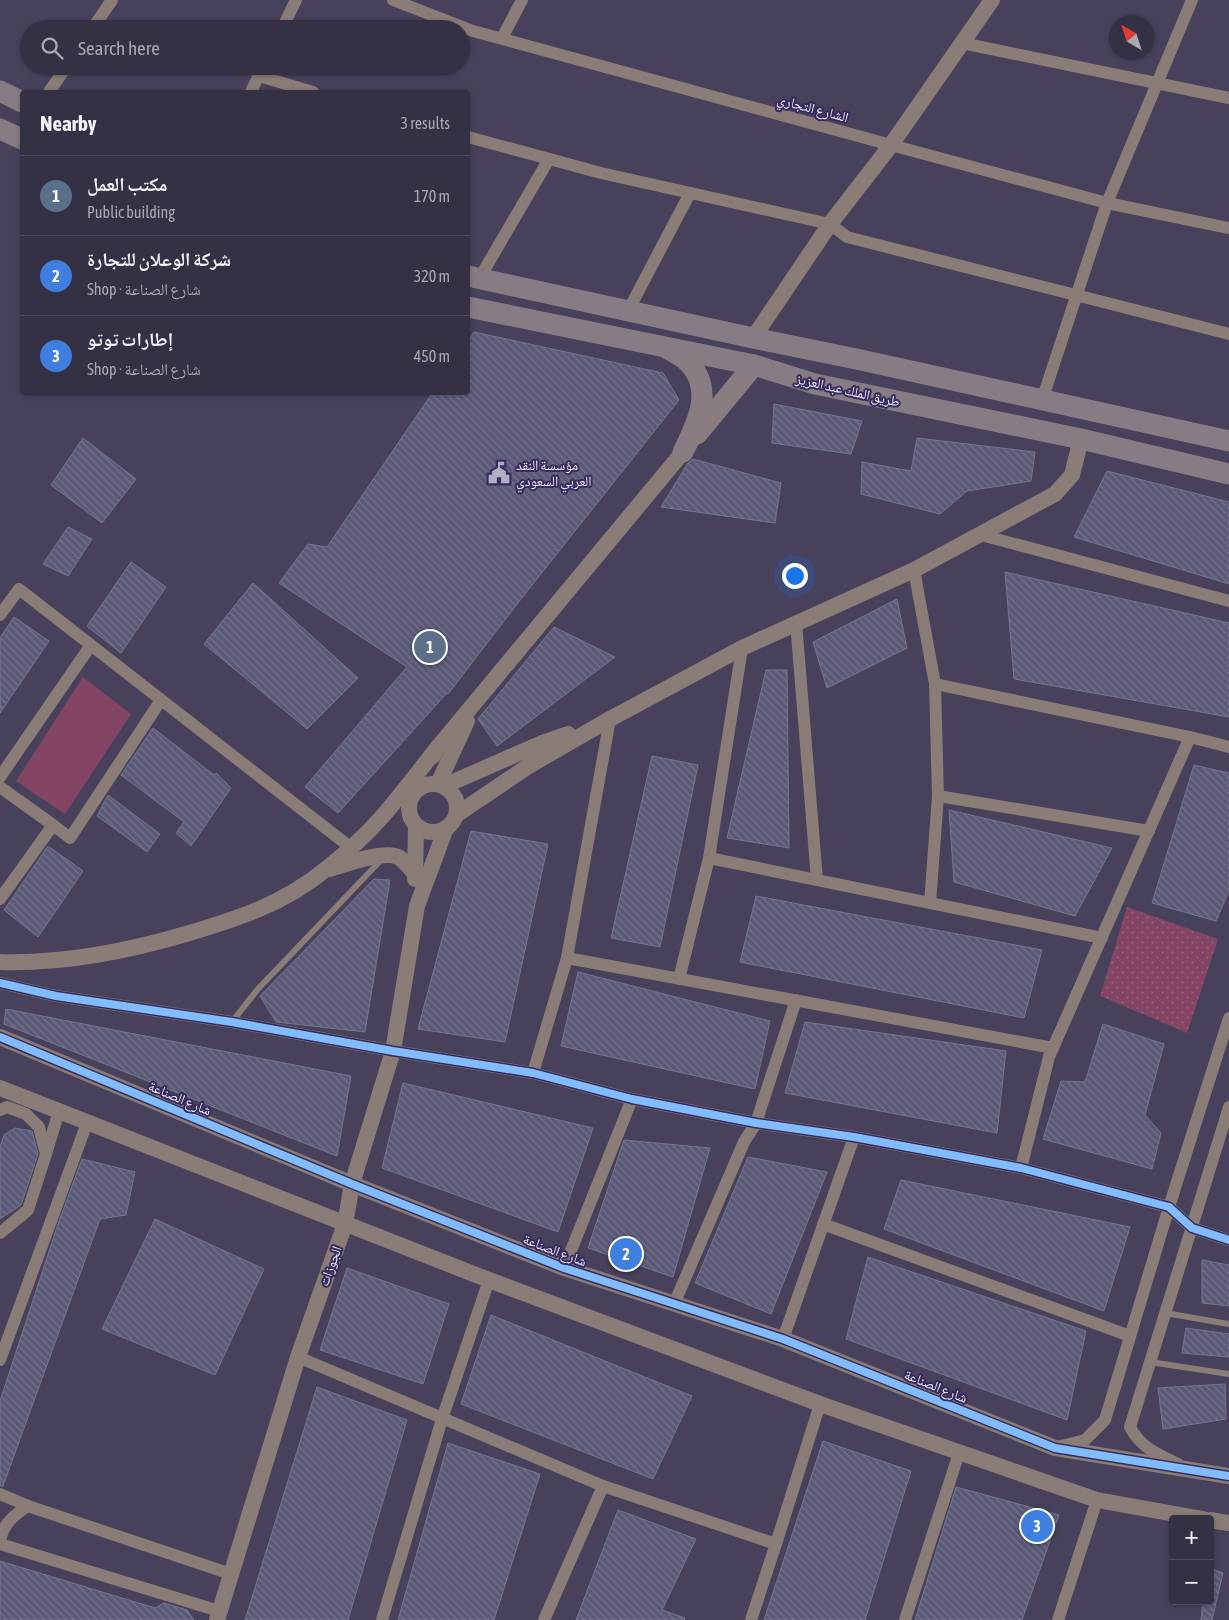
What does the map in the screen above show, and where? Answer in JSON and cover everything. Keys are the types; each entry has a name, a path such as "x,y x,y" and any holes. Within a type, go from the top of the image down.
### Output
{"highway":[{"path":"0,91 20,101"},
{"path":"0,129 20,138"},
{"path":"473,278 861,360 1229,441"},
{"name":"طريق الملك عبد العزيز","path":"470,307 754,366 814,384 1081,439 1229,474"}],"main road":[{"path":"666,348 688,362 699,378 703,396 698,420 682,452"},
{"path":"682,452 754,366"}],"street":[{"path":"98,20 112,0"},
{"path":"286,20 296,0"},
{"name":"الشارع التجاري","path":"393,0 445,20"},
{"path":"502,38 522,0"},
{"path":"754,338 830,224 891,145 992,0"},
{"path":"1042,400 1107,204 1192,0"},
{"name":"الشارع التجاري","path":"470,30 1107,204 1229,228"},
{"path":"962,43 1229,98"},
{"path":"50,90 61,75"},
{"path":"251,90 259,75"},
{"path":"271,75 308,90"},
{"path":"470,138 601,173 830,224 847,237 1229,334"},
{"path":"473,278 549,159"},
{"path":"628,312 690,193"},
{"path":"417,906 446,828 456,815 527,767 610,719 742,648 914,570 981,536 1055,494 1072,474 1081,439"},
{"path":"381,818 682,452"},
{"path":"981,536 1229,601"},
{"path":"914,570 935,684 938,796 930,903"},
{"path":"0,615 19,589 350,847"},
{"path":"796,622 817,880"},
{"path":"0,777 91,645"},
{"path":"679,979 709,858 742,648"},
{"path":"935,684 1190,737 1229,747"},
{"path":"441,785 478,698"},
{"path":"0,787 70,838 161,700"},
{"path":"0,962 27,963 82,958 159,942 256,912 301,887 325,870 381,818 428,784 441,785 542,743 610,719"},
{"path":"533,1072 567,958 610,719"},
{"path":"1020,1168 1049,1057 1190,737"},
{"path":"417,906 415,874 416,826 409,813 413,794 438,747"},
{"path":"441,785 450,791 455,798 457,806 456,815"},
{"path":"938,796 1149,831"},
{"path":"0,899 53,826"},
{"path":"416,826 430,832 439,832 446,828"},
{"path":"325,870 376,855 397,856 415,874"},
{"path":"709,858 1102,938"},
{"name":"الجوزات","path":"218,1616 298,1357 345,1224 352,1184 392,1051 417,906"},
{"path":"567,958 1053,1048"},
{"path":"0,983 56,996 232,1022 392,1051 533,1072 632,1099 756,1123 854,1137 1020,1168 1169,1207 1192,1228 1229,1240"},
{"path":"674,1304 744,1142 756,1123 796,1000"},
{"path":"1055,1448 1085,1440 1105,1420 1169,1207 1229,1018"},
{"name":"شارع الصناعة","path":"0,1037 352,1184 564,1268 783,1338 1055,1448 1229,1476"},
{"path":"564,1268 632,1099"},
{"path":"5,1100 59,1112 489,1280 820,1404 1097,1500 1180,1515"},
{"path":"5,1100 26,1114 39,1127 46,1154"},
{"path":"1189,1470 1148,1449 1136,1438 1130,1427 1229,1107"},
{"path":"0,1233 28,1210 59,1112"},
{"path":"0,1360 87,1123"},
{"path":"783,1338 854,1137"},
{"path":"823,1224 1130,1336"},
{"path":"382,1620 442,1419 489,1280"},
{"path":"298,1357 603,1486 776,1544"},
{"path":"751,1620 820,1404"},
{"path":"905,1620 959,1453"},
{"path":"544,1620 603,1486"},
{"path":"0,1494 28,1506 231,1574"},
{"path":"1058,1620 1097,1500"},
{"path":"0,1540 2,1531 13,1516 28,1506"},
{"path":"1214,1521 1229,1523"},
{"path":"0,1544 218,1616"}],"lane":[{"path":"232,1022 257,990 385,856"},
{"path":"1165,1312 1229,1324"},
{"path":"1150,1362 1229,1374"}],"shaded area":[{"path":"83,677 131,714 65,814 16,781"},
{"path":"1127,907 1218,939 1187,1033 1100,996"}],"building":[{"name":"مؤسسة النقد العربي السعودي","path":"474,332 663,373 679,400 448,694 338,813 305,787 407,667 279,583 308,544 327,547 431,395 470,395 470,339"},
{"path":"774,404 862,421 851,454 772,443"},
{"path":"83,438 136,479 102,523 51,485"},
{"path":"917,438 1035,452 1031,481 967,491 940,514 861,494 862,462 911,471"},
{"path":"693,459 781,483 775,523 661,507 688,463"},
{"path":"1107,471 1229,502 1229,584 1074,537"},
{"path":"68,527 92,539 68,576 43,564"},
{"path":"131,562 166,587 121,653 87,626"},
{"path":"1005,572 1229,623 1229,717 1014,679"},
{"path":"253,583 358,678 307,729 204,644"},
{"path":"897,599 907,648 827,688 813,642"},
{"path":"14,617 49,641 0,713 0,638"},
{"path":"554,627 615,657 497,746 478,719"},
{"path":"766,670 787,670 789,848 727,838"},
{"path":"153,728 214,775 216,773 231,788 191,846 176,833 184,822 121,775"},
{"path":"652,756 698,765 660,947 611,938"},
{"path":"1194,765 1229,773 1229,891 1216,921 1152,903"},
{"path":"108,795 160,834 147,852 97,816"},
{"path":"949,810 1112,848 1075,916 954,882"},
{"path":"471,831 548,844 505,1042 418,1029"},
{"path":"48,846 83,871 38,937 4,910"},
{"path":"374,879 390,880 365,1032 276,1022 260,996"},
{"path":"756,896 1042,950 1024,1018 740,962"},
{"path":"578,972 770,1021 755,1089 561,1046"},
{"path":"6,1009 351,1076 337,1156 4,1024"},
{"path":"805,1022 1006,1051 997,1133 785,1093"},
{"path":"1103,1024 1164,1044 1145,1115 1161,1133 1152,1169 1043,1139 1061,1081 1085,1082"},
{"path":"403,1083 593,1128 558,1232 382,1168"},
{"path":"15,1128 32,1131 38,1154 21,1205 0,1219 0,1147 4,1135"},
{"path":"624,1140 710,1148 673,1277 588,1248"},
{"path":"748,1157 827,1172 771,1314 695,1283"},
{"path":"82,1159 135,1172 126,1215 100,1219 3,1486 0,1486 0,1401 58,1224"},
{"path":"901,1180 1130,1227 1104,1311 884,1229"},
{"path":"155,1219 264,1269 215,1375 102,1329"},
{"path":"868,1257 1086,1331 1067,1420 846,1339"},
{"path":"1202,1260 1229,1265 1229,1306 1202,1303"},
{"path":"347,1268 449,1304 423,1384 320,1350"},
{"path":"491,1315 692,1396 653,1479 461,1404"},
{"path":"1186,1328 1229,1334 1229,1357 1182,1353"},
{"path":"1225,1384 1226,1419 1163,1429 1158,1388"},
{"path":"317,1387 407,1420 348,1620 245,1620"},
{"path":"823,1441 911,1471 865,1620 764,1620"},
{"path":"448,1443 540,1474 494,1620 398,1620"},
{"path":"956,1487 1059,1515 1022,1620 915,1620"},
{"path":"618,1510 696,1539 662,1610 685,1618 684,1620 576,1620"},
{"path":"0,1561 155,1608 164,1603 187,1610 194,1620 0,1620"},
{"path":"1214,1570 1223,1573 1212,1620 1201,1620 1203,1605 1214,1605"}],"cycle path":[{"path":"0,983 56,996 232,1022 393,1051 533,1073 632,1099 756,1123 854,1137 1021,1168 1169,1207 1192,1228 1229,1240"},
{"path":"0,1037 352,1184 564,1268 783,1339 1055,1448 1229,1476"}],"place":[{"name":"مؤسسة النقد العربي السعودي","path":"499,473"},
{"name":"مكتب العمل","path":"430,647"},
{"name":"شركة الوعلان للتجارة","path":"626,1254"},
{"name":"إطارات توتو","path":"1037,1526"}]}
